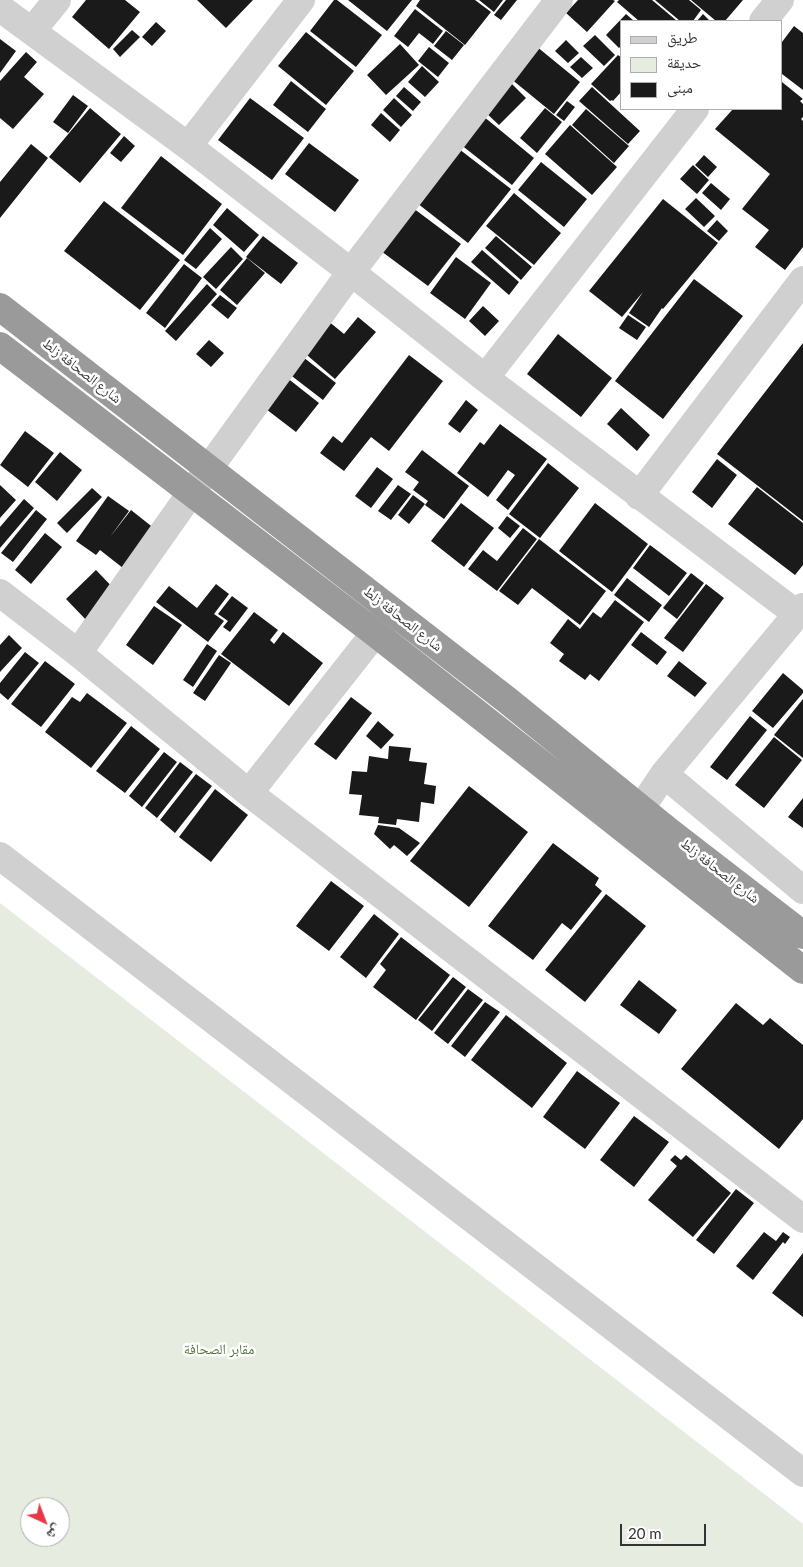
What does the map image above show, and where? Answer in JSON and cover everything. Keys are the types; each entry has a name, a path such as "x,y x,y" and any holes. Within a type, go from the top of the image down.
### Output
{"highway":[{"name":"شارع الصحافة زلط","path":"0,306 117,399 393,611 671,833 803,935"},
{"name":"شارع الصحافة زلط","path":"0,346 375,633 803,970"}],"street":[{"path":"32,31 57,0"},
{"path":"188,146 301,0"},
{"path":"78,653 191,493 352,272 559,0"},
{"path":"764,20 780,0"},
{"path":"0,8 188,146 639,496 800,611 664,774 624,829"},
{"path":"485,378 694,110"},
{"path":"639,496 803,280"},
{"path":"0,593 78,653 250,793 803,1219"},
{"path":"250,793 393,611"},
{"path":"664,774 803,890"},
{"path":"0,856 803,1473"}],"green space":[{"name":"مقابر الصحافة","path":"0,903 803,1524 803,1567 0,1567"}],"building":[{"path":"86,0 125,0 140,12 109,49 72,17"},
{"path":"197,0 253,0 226,28"},
{"path":"334,0 337,0 382,35 356,67 310,31"},
{"path":"348,0 412,0 387,31"},
{"path":"420,0 475,0 491,12 465,45 416,6"},
{"path":"479,0 503,0 494,12"},
{"path":"506,0 517,0 501,20 494,15"},
{"path":"578,0 615,1 587,32 566,13"},
{"path":"619,0 652,0 676,20 638,20 617,2"},
{"path":"655,0 689,0 701,10 694,20 679,20"},
{"path":"691,0 743,0 726,20 715,20"},
{"path":"415,9 443,31 433,44 419,33 408,47 394,36"},
{"path":"626,14 633,20 620,20"},
{"path":"703,14 709,20 698,20"},
{"path":"620,20 620,47 606,35"},
{"path":"156,22 166,31 152,46 142,37"},
{"path":"794,26 803,33 803,90 783,75 783,41"},
{"path":"132,30 140,37 120,57 113,49"},
{"path":"446,31 464,45 452,60 434,46"},
{"path":"306,32 354,71 326,105 278,66"},
{"path":"595,35 615,55 604,66 583,46"},
{"path":"0,39 16,51 0,73"},
{"path":"566,40 579,53 568,63 555,51"},
{"path":"400,44 419,65 386,95 367,75"},
{"path":"536,46 580,82 554,114 510,78"},
{"path":"429,47 449,63 438,77 418,61"},
{"path":"26,52 37,62 24,77 44,94 13,129 0,118 0,81"},
{"path":"618,55 620,56 620,93 613,101 610,101 591,84"},
{"path":"581,57 593,68 582,78 570,67"},
{"path":"422,66 439,82 425,97 408,82"},
{"path":"291,81 326,109 308,132 273,105"},
{"path":"783,83 803,99 800,101 803,104 803,117 801,119 803,121 803,247 785,270 755,247 769,230 742,209 770,174 715,129 732,110 783,110"},
{"path":"512,84 526,98 499,125 485,112"},
{"path":"404,87 421,102 413,111 396,96"},
{"path":"592,87 640,131 628,144 579,101"},
{"path":"73,95 88,106 68,133 53,122"},
{"path":"250,98 304,138 272,180 218,140"},
{"path":"394,98 412,115 401,127 383,110"},
{"path":"567,101 575,107 564,121 556,115"},
{"path":"90,108 121,134 80,183 49,157"},
{"path":"545,108 562,122 537,153 520,138"},
{"path":"586,109 629,146 614,163 572,125"},
{"path":"381,113 400,130 390,142 371,125"},
{"path":"483,116 534,158 512,185 460,144"},
{"path":"570,125 617,167 592,195 545,154"},
{"path":"124,136 135,146 121,162 110,153"},
{"path":"309,143 359,180 335,212 285,174"},
{"path":"31,144 48,158 0,218 0,182"},
{"path":"459,149 511,189 468,243 417,203"},
{"path":"704,155 717,167 708,177 695,165"},
{"path":"161,156 222,204 183,255 121,208"},
{"path":"541,162 587,199 564,227 518,190"},
{"path":"693,165 709,180 697,194 680,179"},
{"path":"711,183 730,199 721,210 702,193"},
{"path":"514,193 561,233 534,265 486,226"},
{"path":"696,198 715,216 704,227 685,209"},
{"path":"663,199 718,243 662,308 649,327 629,313 643,292 622,317 589,291"},
{"path":"104,201 180,260 140,310 64,251"},
{"path":"227,208 259,235 244,252 213,225"},
{"path":"413,208 461,244 428,286 381,251"},
{"path":"717,220 728,231 719,241 707,231"},
{"path":"210,228 222,239 196,269 184,260"},
{"path":"263,236 298,263 281,284 246,257"},
{"path":"496,236 532,267 521,280 485,248"},
{"path":"231,247 243,259 216,289 203,277"},
{"path":"482,250 519,282 509,295 471,262"},
{"path":"456,257 491,283 465,319 430,293"},
{"path":"247,258 265,273 237,305 220,290"},
{"path":"184,264 202,278 165,328 146,313"},
{"path":"694,279 743,316 663,419 615,381"},
{"path":"207,284 217,294 176,341 165,331"},
{"path":"220,295 237,308 228,319 211,305"},
{"path":"483,306 499,321 485,336 469,321"},
{"path":"628,315 646,327 637,340 619,328"},
{"path":"358,317 376,332 335,379 301,350 327,320 344,334"},
{"path":"558,334 612,378 581,417 527,374"},
{"path":"209,340 224,353 211,367 196,354"},
{"path":"803,343 803,521 717,454"},
{"path":"298,353 336,383 323,400 284,370"},
{"path":"409,355 443,381 389,451 371,437 344,471 320,453 333,436 342,443"},
{"path":"286,377 319,403 296,432 262,406"},
{"path":"466,400 478,410 460,433 448,424"},
{"path":"621,408 650,435 637,451 607,424"},
{"path":"500,424 547,459 508,510 496,500 515,475 508,470 488,497 457,473 480,442 484,445"},
{"path":"25,431 54,453 28,487 0,465"},
{"path":"422,450 469,486 444,519 425,505 428,501 413,490 419,482 405,472"},
{"path":"60,452 82,470 57,501 35,482"},
{"path":"717,459 737,475 712,508 692,492"},
{"path":"548,463 579,488 540,538 509,514"},
{"path":"377,467 393,479 371,508 355,496"},
{"path":"0,485 16,500 0,518"},
{"path":"398,485 411,494 391,520 378,511"},
{"path":"757,487 803,523 803,565 795,575 728,524"},
{"path":"92,488 102,497 67,533 57,523"},
{"path":"413,495 425,504 409,524 398,515"},
{"path":"108,496 129,511 110,537 131,510 160,533 128,572 100,550 96,555 76,541"},
{"path":"24,499 34,508 0,548 0,527"},
{"path":"461,503 494,528 464,567 431,541"},
{"path":"595,503 648,544 612,592 559,551"},
{"path":"36,510 47,519 13,562 1,553"},
{"path":"507,516 520,526 510,538 498,528"},
{"path":"523,528 537,539 497,591 468,569 483,550 497,561"},
{"path":"45,533 62,547 31,584 15,570"},
{"path":"539,539 606,591 580,625 532,588 518,605 499,591"},
{"path":"650,545 687,573 669,596 633,568"},
{"path":"96,570 119,594 89,623 66,599"},
{"path":"691,573 704,583 677,619 663,608"},
{"path":"627,578 662,605 649,622 614,595"},
{"path":"216,584 229,594 214,614 224,621 208,642 156,602 169,586 197,608"},
{"path":"706,584 724,598 683,652 664,638"},
{"path":"232,596 248,608 230,632 223,627 228,621 218,614"},
{"path":"615,600 644,622 599,681 590,674 585,680 559,661 564,654 550,643 568,619 580,629 593,612 601,618"},
{"path":"154,606 182,625 153,665 126,645"},
{"path":"254,612 278,630 270,640 274,644 283,632 323,663 289,706 221,654"},
{"path":"641,632 667,652 657,665 631,645"},
{"path":"9,635 22,648 0,672 0,645"},
{"path":"207,644 217,651 193,687 183,680"},
{"path":"25,652 39,663 8,700 0,693 0,683"},
{"path":"219,655 231,663 205,701 193,693"},
{"path":"45,661 75,684 41,727 11,704"},
{"path":"679,661 707,683 695,697 667,676"},
{"path":"783,673 803,690 803,693 773,728 752,711"},
{"path":"87,693 127,723 91,768 45,732 72,697 80,702"},
{"path":"351,697 372,713 336,760 314,744"},
{"path":"803,699 803,758 774,735"},
{"path":"750,716 767,730 727,780 710,767"},
{"path":"378,721 394,735 381,749 366,736"},
{"path":"131,726 160,749 125,793 96,771"},
{"path":"774,737 802,760 764,808 735,785"},
{"path":"389,746 411,748 409,761 427,763 424,784 436,786 434,804 421,802 419,822 397,819 396,825 378,823 379,817 359,815 362,795 349,794 352,771 367,772 369,756 388,759"},
{"path":"164,752 177,762 142,807 129,796"},
{"path":"180,762 193,772 157,818 145,808"},
{"path":"196,774 212,786 175,833 160,820"},
{"path":"469,786 528,832 469,907 410,861"},
{"path":"215,789 248,815 211,862 179,837"},
{"path":"803,798 803,828 788,817"},
{"path":"378,825 399,828 420,843 407,856 394,845 390,849 374,834"},
{"path":"553,843 599,878 595,885 602,891 571,930 562,923 533,960 488,926"},
{"path":"331,881 364,906 329,951 296,926"},
{"path":"606,894 646,926 585,1002 545,970"},
{"path":"374,914 399,934 366,978 340,957"},
{"path":"401,937 450,975 416,1020 373,987 386,970 380,964"},
{"path":"453,977 466,987 432,1031 418,1020"},
{"path":"639,980 677,1010 659,1034 620,1005"},
{"path":"468,989 483,1000 448,1044 434,1033"},
{"path":"485,1002 500,1012 465,1057 451,1046"},
{"path":"736,1003 763,1025 770,1018 803,1045 803,1119 779,1149 681,1069"},
{"path":"506,1015 567,1063 532,1108 471,1060"},
{"path":"577,1071 620,1103 585,1149 543,1117"},
{"path":"634,1116 669,1142 634,1187 600,1160"},
{"path":"675,1155 681,1160 686,1155 731,1193 693,1237 648,1200 677,1166 670,1160"},
{"path":"736,1189 754,1203 714,1254 696,1240"},
{"path":"764,1232 776,1241 783,1232 790,1237 785,1244 783,1242 753,1280 736,1266"},
{"path":"803,1253 803,1317 772,1293"}]}
